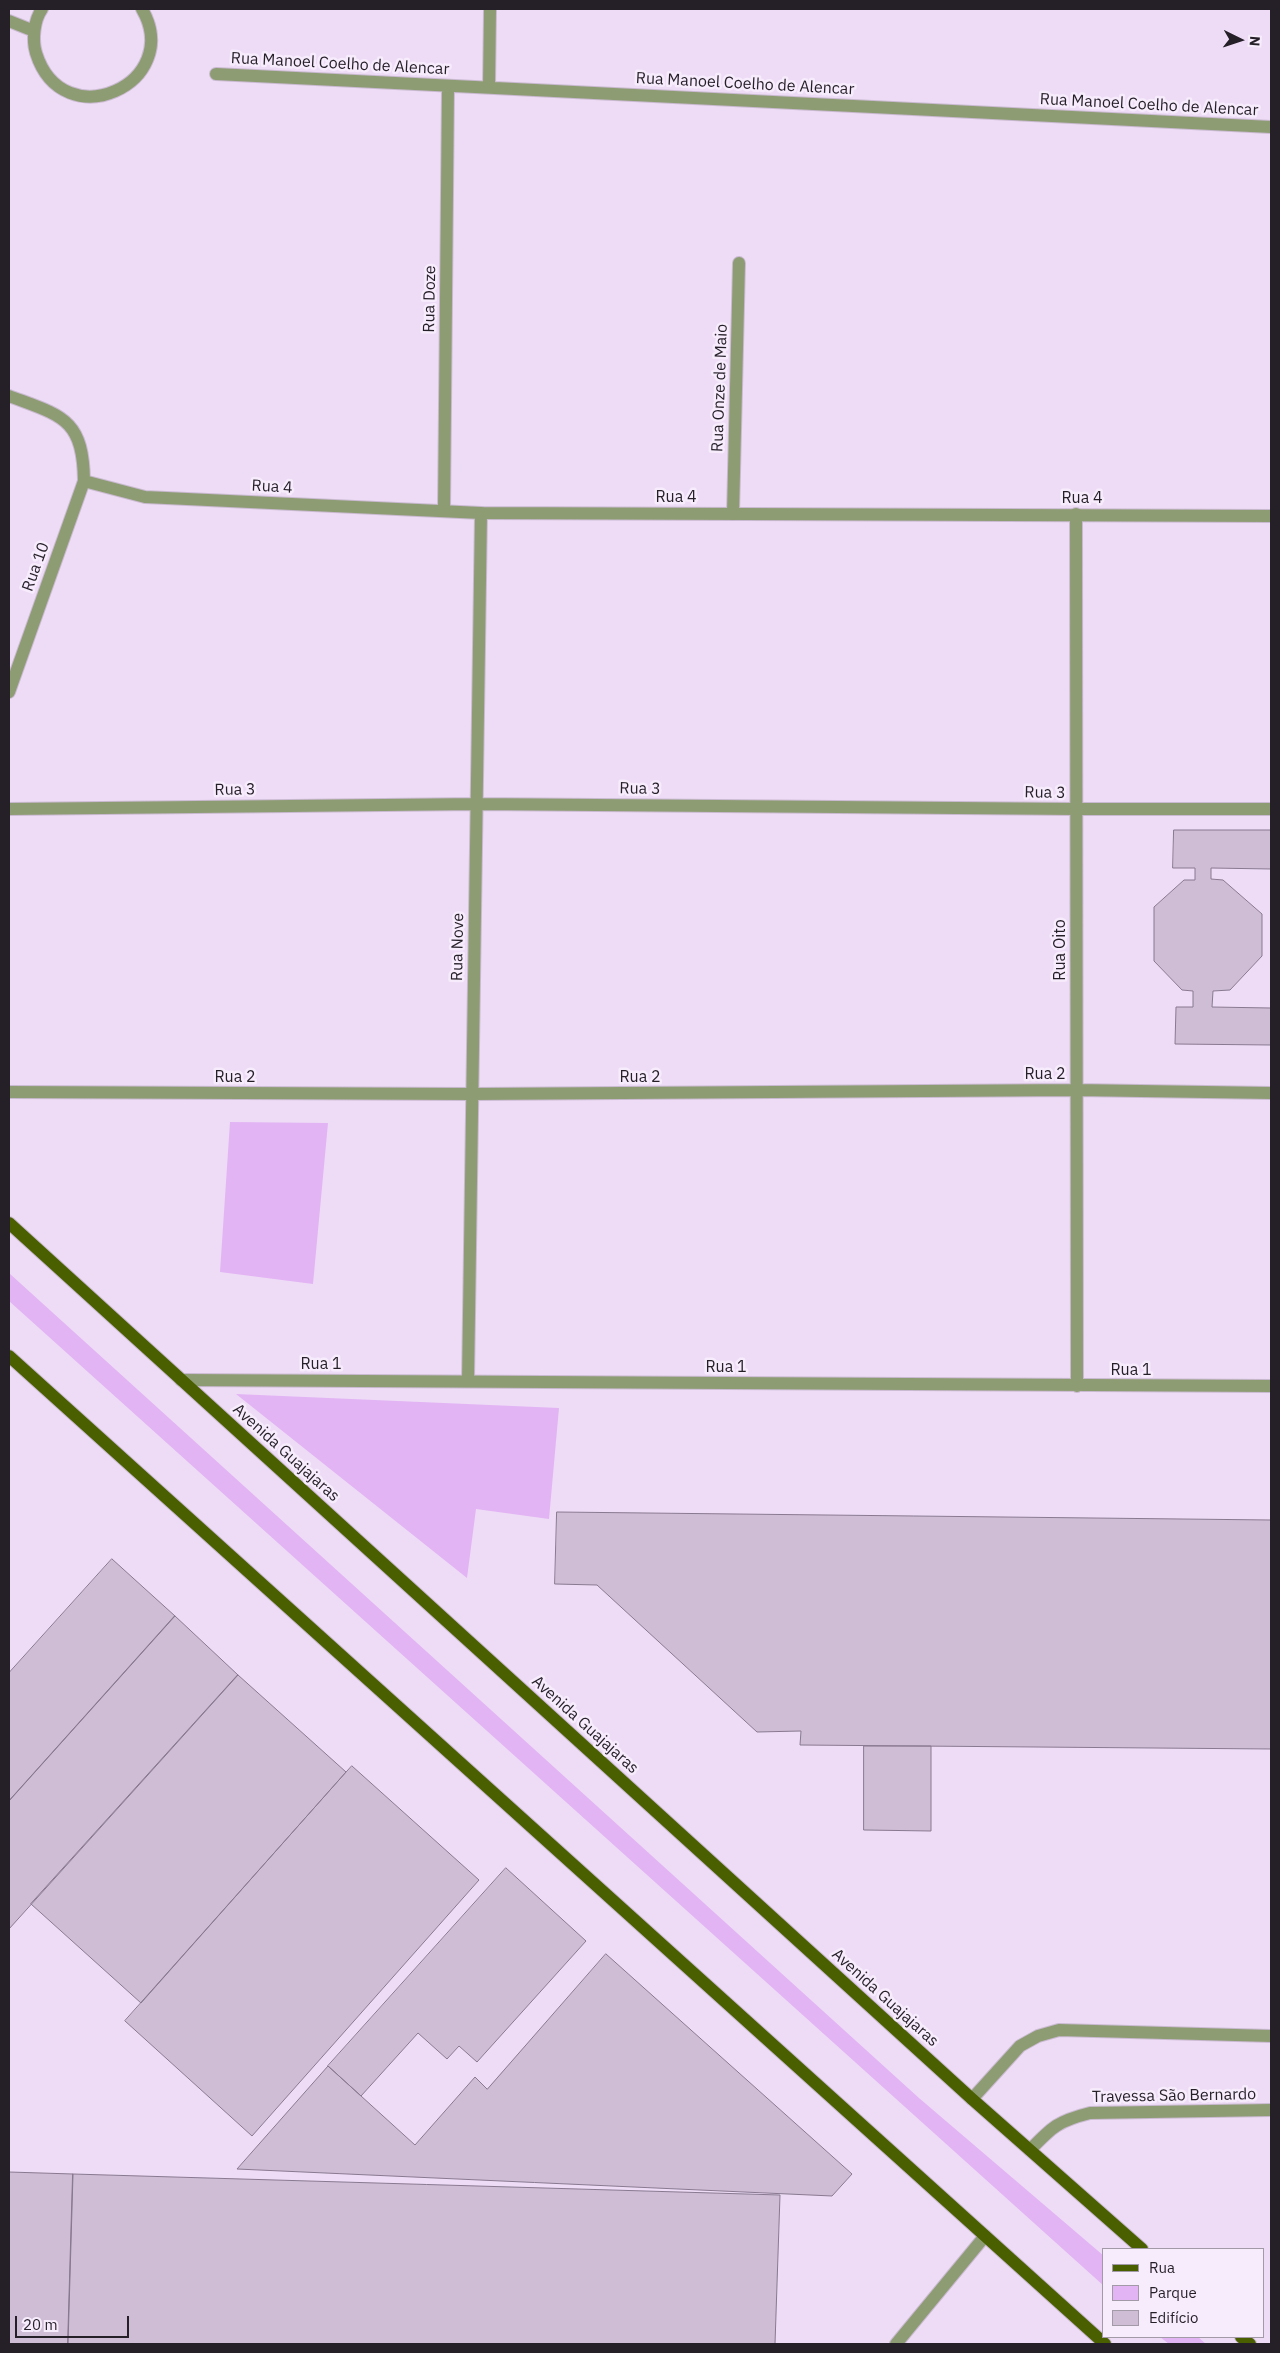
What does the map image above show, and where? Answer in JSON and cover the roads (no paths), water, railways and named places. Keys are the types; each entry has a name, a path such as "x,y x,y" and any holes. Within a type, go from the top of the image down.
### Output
{"main road":[{"name":"Avenida Guajajaras","path":"9,1223 972,2099 1141,2248"},
{"path":"9,1356 1105,2344"}],"street":[{"path":"42,9 34,31 35,50 41,68 54,83 70,93 90,97 108,95 126,87 140,73 148,56 151,36 147,17 142,9"},
{"path":"489,87 490,9"},
{"path":"9,21 34,31"},
{"name":"Rua Manoel Coelho de Alencar","path":"216,74 1271,127"},
{"name":"Rua Doze","path":"444,511 448,87"},
{"name":"Rua Onze de Maio","path":"733,514 740,263"},
{"path":"9,396 53,412 69,423 78,438 84,460 84,481"},
{"name":"Rua 4","path":"84,481 144,497 481,513 1271,516"},
{"name":"Rua 10","path":"9,692 84,481"},
{"name":"Rua Nove","path":"468,1381 481,513"},
{"name":"Rua Oito","path":"1076,514 1077,1386"},
{"name":"Rua 3","path":"9,809 477,804 1271,809"},
{"name":"Rua 2","path":"9,1092 472,1094 1076,1090 1271,1093"},
{"name":"Rua 1","path":"181,1380 1271,1386"},
{"path":"972,2099 1020,2046 1038,2036 1059,2030 1271,2036"},
{"name":"Travessa São Bernardo","path":"1030,2150 1051,2127 1068,2118 1090,2113 1271,2110"},
{"path":"896,2344 985,2236"}]}
